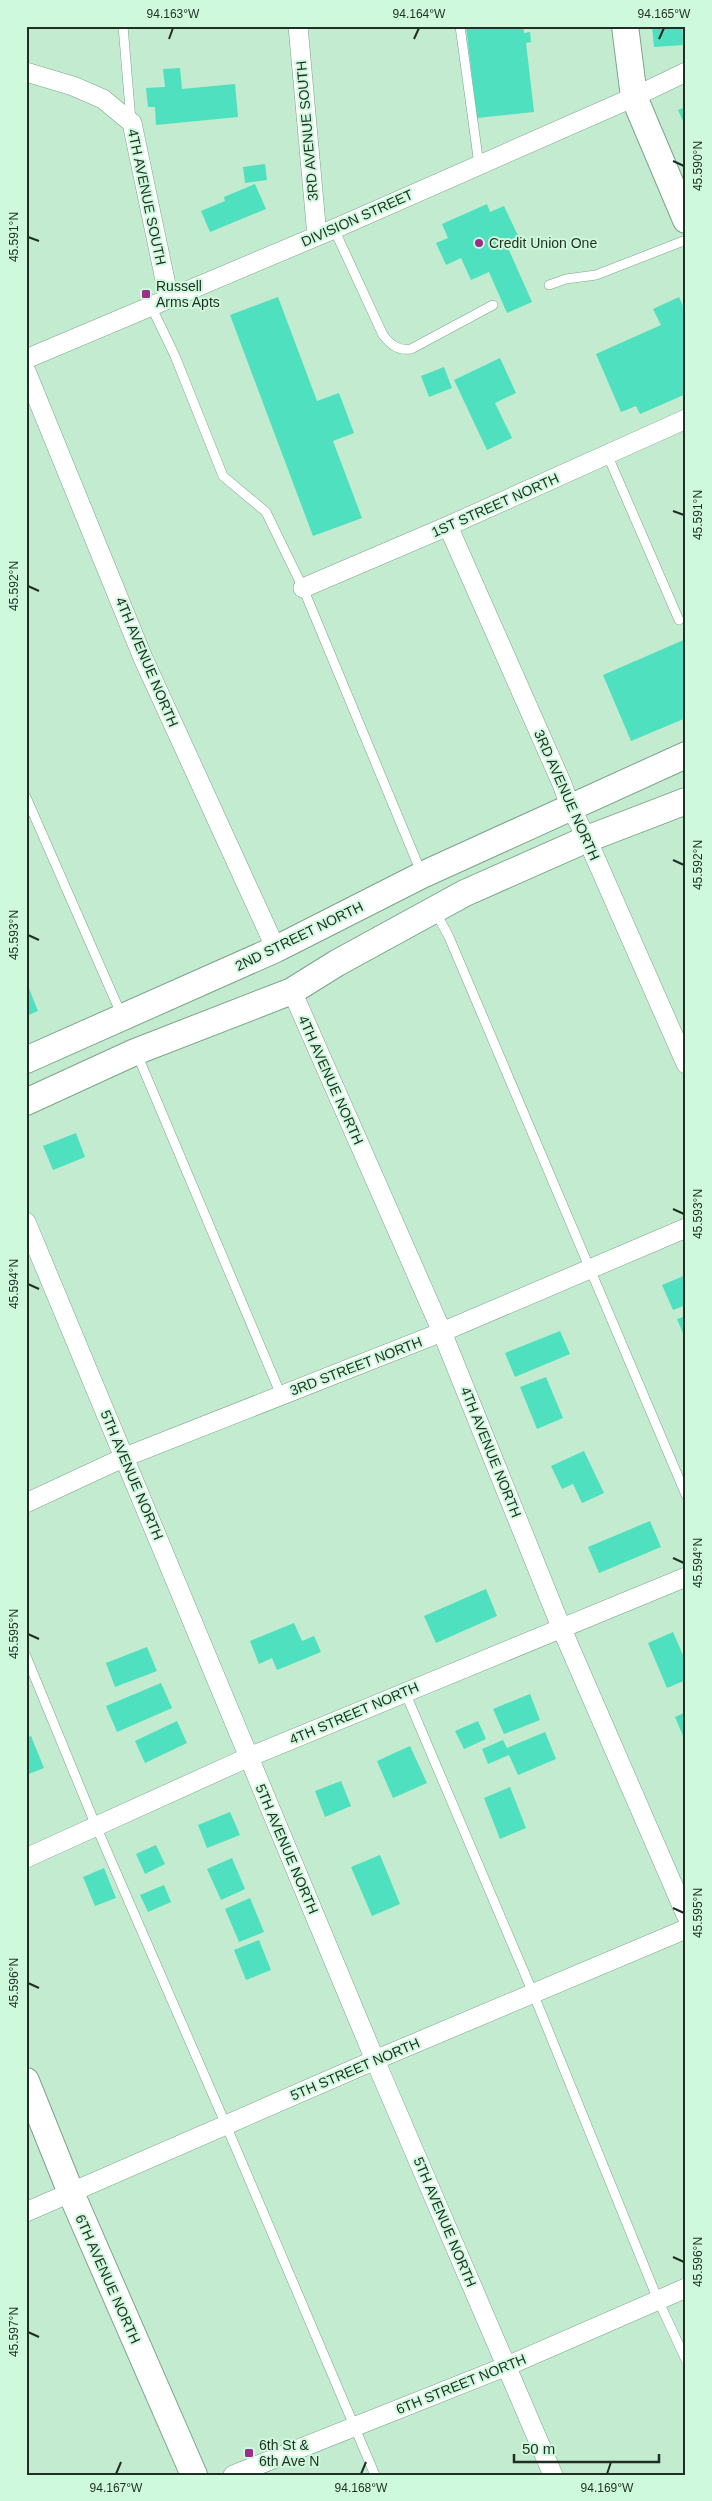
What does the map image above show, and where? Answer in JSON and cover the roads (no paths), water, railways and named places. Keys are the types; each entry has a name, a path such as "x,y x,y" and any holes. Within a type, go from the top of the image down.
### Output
{"main road":[{"path":"625,26 634,97 686,220"},
{"name":"2ND STREET NORTH","path":"26,1060 123,1019 276,949 422,874 570,806 599,796 686,756"},
{"path":"26,1102 135,1052 292,991 337,963 465,893 587,839 686,801"},
{"name":"6TH AVENUE NORTH","path":"26,2081 70,2193 194,2475"}],"street":[{"name":"3RD AVENUE SOUTH","path":"298,26 317,236"},
{"name":"4TH AVENUE SOUTH","path":"26,72 73,86 103,99 132,123 170,299"},
{"name":"DIVISION STREET","path":"26,359 334,229 634,97 686,72"},
{"name":"4TH AVENUE NORTH","path":"26,371 143,658 276,949"},
{"name":"1ST STREET NORTH","path":"303,588 448,526 686,419"},
{"name":"3RD AVENUE NORTH","path":"448,526 570,806 587,839 686,1064"},
{"name":"4TH AVENUE NORTH","path":"292,991 442,1332 561,1627 686,1915"},
{"name":"5TH AVENUE NORTH","path":"26,1222 375,2060 553,2475"},
{"name":"3RD STREET NORTH","path":"26,1503 125,1457 442,1332 686,1228"},
{"name":"4TH STREET NORTH","path":"26,1858 249,1757 686,1577"},
{"name":"5TH STREET NORTH","path":"26,2212 375,2060 686,1929"},
{"name":"6TH STREET NORTH","path":"233,2475 507,2366 686,2288"}],"lane":[{"path":"123,26 132,123"},
{"path":"460,26 479,165"},
{"path":"334,229 383,335 395,348 411,350 493,305"},
{"path":"549,285 566,279 596,275 686,240"},
{"path":"152,306 175,356 223,476 266,512 303,588 422,874"},
{"path":"607,454 679,620"},
{"path":"26,796 123,1019"},
{"path":"435,910 449,937 686,1494"},
{"path":"135,1052 281,1396"},
{"path":"26,1656 96,1826 375,2475"},
{"path":"405,1692 533,1993 658,2300 686,2360"}],"place":[{"name":"Credit Union One","path":"479,243"},
{"name":"Russell Arms Apts","path":"146,294"},
{"name":"6th St & 6th Ave N","path":"249,2453"}]}
